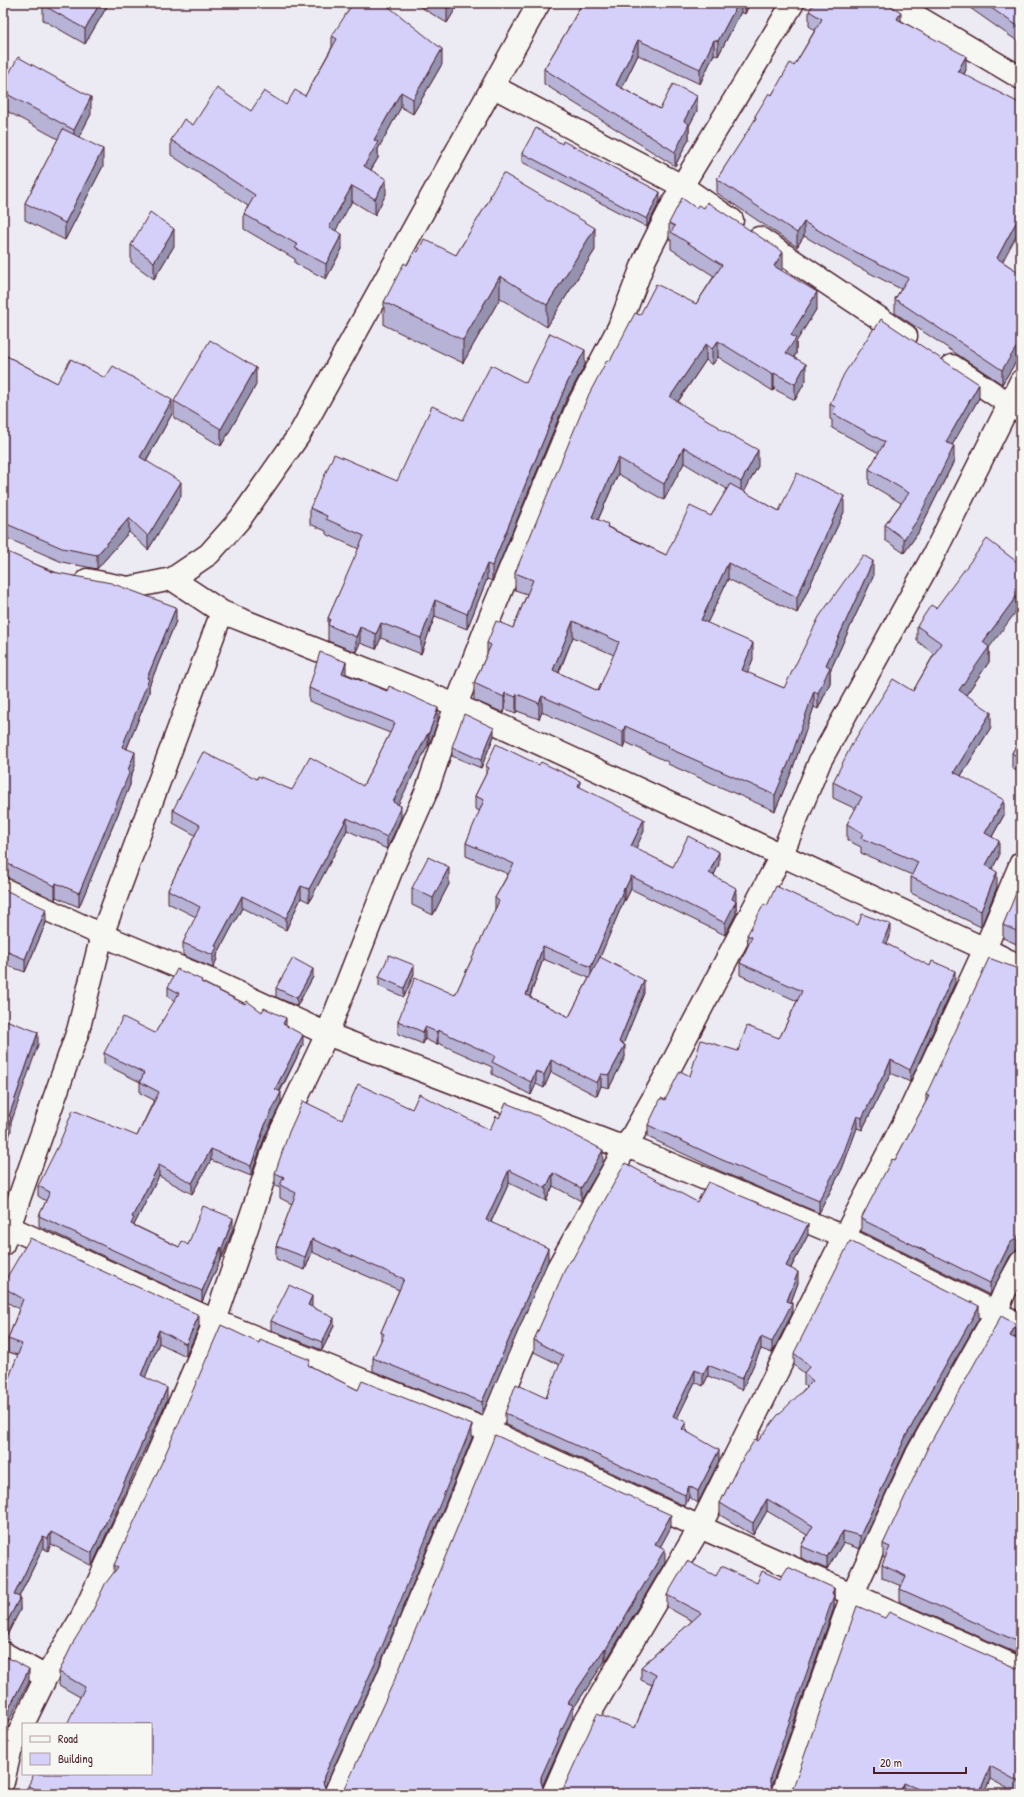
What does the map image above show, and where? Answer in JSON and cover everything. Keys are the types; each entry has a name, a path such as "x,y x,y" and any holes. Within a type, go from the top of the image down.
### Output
{"street":[{"path":"65,576 128,588 172,579 209,554 240,520 299,435 494,87 539,3"},
{"path":"23,1723 46,1677 82,1617 151,1469 215,1321 277,1140 327,1034 391,871 427,790 456,705 491,615 578,405 619,327 645,260 682,186 793,3"},
{"path":"894,3 1021,78"},
{"path":"494,87 682,186 1015,407"},
{"path":"335,1794 388,1677 555,1272 628,1146 782,854 820,761 1015,407 1021,381"},
{"path":"172,579 222,612 456,705 985,948 1021,967"},
{"path":"222,612 102,935 78,1031 6,1236 489,1431 1021,1670"},
{"path":"553,1794 584,1725 700,1527 844,1237 909,1113 985,948 1021,863"},
{"path":"3,889 102,935 217,983 327,1034 614,1144 628,1146 844,1237 1021,1325"},
{"path":"782,1794 852,1595 917,1454 996,1313 1005,1291 1021,1262"},
{"path":"3,1652 46,1677"},
{"path":"3,1782 10,1752 22,1726"}],"building":[{"path":"45,3 100,3 85,29 43,5"},
{"path":"353,3 384,3 442,49 413,99 401,92 374,140 378,142 364,166 386,179 375,199 352,186 329,227 342,234 326,264 295,248 298,245 244,214 255,195 171,140 184,119 193,125 217,88 251,111 264,91 286,105 295,90 305,96 337,39 332,36"},
{"path":"439,3 450,3 447,8"},
{"path":"582,3 738,3 718,41 714,40 700,69 638,40 616,85 660,109 673,84 697,96 684,121 689,124 675,152 544,69"},
{"path":"814,3 886,3 901,12 897,19 966,56 958,71 1021,104 1021,213 997,258 1021,274 1021,340 1002,370 895,299 908,278 856,252 804,222 797,233 717,179 756,118 755,116 769,93 772,95 790,63 794,66 822,19 809,11"},
{"path":"984,3 1021,3 1021,28 1010,21"},
{"path":"18,57 91,97 74,130 3,92 3,85"},
{"path":"536,128 562,144 563,141 660,192 647,219 522,153"},
{"path":"63,129 103,149 65,223 25,203"},
{"path":"503,173 595,228 547,305 500,276 463,340 384,302 404,263 407,265 415,250 418,252 424,239 456,255 491,197 490,196"},
{"path":"682,198 696,208 698,205 704,208 707,202 783,252 774,266 817,292 791,335 796,338 786,353 806,364 795,384 774,373 773,375 718,341 712,349 706,344 670,397 719,428 758,450 741,482 684,447 664,484 618,458 592,517 608,524 607,527 666,555 690,506 711,516 730,484 779,511 797,473 844,496 797,597 728,563 701,620 753,643 742,670 784,688 819,617 863,555 873,561 826,665 830,667 818,693 814,691 791,757 775,795 668,748 669,746 625,726 623,732 542,696 539,703 517,694 516,697 505,693 504,697 474,683 491,645 487,643 496,621 513,628 533,580 515,573 589,394 607,360 610,361 635,313 640,315 656,284 696,304 722,265 671,232 675,226 669,223","holes":["573,621 619,642 598,691 553,670"]},
{"path":"150,212 174,229 154,262 131,245"},
{"path":"881,319 979,384 946,442 954,446 918,519 904,539 885,525 909,493 869,469 885,442 832,413 835,407 830,404 844,374"},
{"path":"550,333 585,350 566,385 492,566 487,564 467,614 435,600 421,638 381,623 376,634 360,627 356,637 328,625 330,619 328,618 364,536 326,519 327,516 310,508 334,454 397,481 432,406 463,420 491,365 526,383"},
{"path":"210,340 256,368 221,429 174,401"},
{"path":"3,354 57,383 71,359 105,378 113,366 172,400 140,457 181,482 148,536 129,518 97,555 62,548 3,521"},
{"path":"987,539 1021,565 1021,590 983,642 989,647 959,690 991,712 954,772 1004,800 985,833 999,841 986,865 997,872 981,911 911,877 918,862 861,838 863,833 847,824 862,797 833,782 852,744 893,679 913,691 941,643 917,626 931,605 936,608"},
{"path":"3,550 53,572 111,583 176,607 147,678 149,679 122,747 135,752 128,770 130,771 79,893 56,883 55,886 3,863"},
{"path":"320,652 346,662 342,673 387,691 389,686 438,708 429,733 393,802 401,806 387,837 347,818 309,889 301,886 286,918 242,896 215,946 217,947 213,955 183,943 200,907 168,890 200,825 173,810 203,752 257,779 258,776 292,790 310,757 363,786 395,723 309,688"},
{"path":"464,714 494,728 481,760 452,747"},
{"path":"1021,737 1021,759 1012,753"},
{"path":"496,744 539,765 541,762 580,781 578,786 644,819 631,846 673,867 688,836 719,852 709,873 736,888 732,899 736,901 725,923 631,876 625,889 624,888 591,967 543,946 526,995 569,1017 600,957 644,980 619,1042 625,1045 609,1075 601,1074 597,1083 551,1060 544,1075 536,1071 531,1082 492,1062 495,1056 438,1030 437,1032 425,1027 423,1032 398,1021 415,977 455,995 499,901 495,898 514,864 466,843 484,800 475,796 489,768 486,766"},
{"path":"428,857 449,867 433,898 412,888"},
{"path":"776,886 858,925 862,914 890,924 883,942 930,966 932,961 955,971 910,1070 891,1060 862,1118 857,1116 842,1157 819,1201 720,1159 648,1125 661,1098 665,1100 680,1071 690,1076 701,1040 738,1051 747,1026 779,1038 781,1035 802,991 740,963 752,937 747,935 764,904 767,906"},
{"path":"1019,886 1021,887 1021,933 1003,925"},
{"path":"3,889 46,909 25,959 3,950"},
{"path":"389,955 414,965 404,988 379,977"},
{"path":"293,958 313,969 297,998 276,988"},
{"path":"989,958 1021,970 1021,1230 1017,1238 1010,1243 990,1283 861,1219 892,1159 895,1160 929,1096 926,1095"},
{"path":"177,969 202,980 201,982 245,1004 247,1001 262,1012 264,1008 286,1018 283,1024 303,1035 275,1089 281,1092 265,1125 251,1166 211,1149 192,1183 159,1165 132,1217 134,1218 131,1224 179,1247 182,1241 188,1245 203,1206 233,1218 222,1248 221,1247 202,1291 39,1216 50,1192 38,1186 59,1144 73,1110 137,1136 159,1092 140,1082 144,1073 104,1053 123,1017 155,1033 179,993 168,987"},
{"path":"3,1019 38,1032 9,1116 11,1117 3,1143"},
{"path":"358,1084 412,1109 419,1094 490,1130 496,1116 499,1118 506,1103 538,1116 603,1150 581,1188 553,1173 546,1188 509,1170 486,1220 548,1248 482,1402 373,1358 384,1334 381,1332 404,1279 312,1239 305,1257 276,1246 296,1193 280,1185 284,1177 275,1173 289,1132 303,1101 342,1120"},
{"path":"625,1163 697,1202 708,1182 808,1224 786,1266 798,1272 787,1301 792,1303 772,1342 761,1337 742,1379 708,1365 703,1374 695,1370 673,1416 686,1422 682,1429 719,1450 698,1491 689,1486 685,1495 505,1413 516,1384 546,1398 563,1356 534,1340 566,1267 570,1260 572,1260"},
{"path":"30,1238 199,1315 186,1344 159,1330 141,1375 167,1388 92,1553 51,1532 48,1538 43,1536 14,1595 20,1597 3,1628 3,1393 22,1344 8,1339 23,1299 3,1287 3,1284"},
{"path":"850,1241 979,1306 906,1436 860,1536 843,1531 827,1557 801,1546 813,1526 767,1499 753,1523 720,1503 740,1462 755,1439 758,1441 777,1416 813,1381 804,1373 810,1366 794,1353"},
{"path":"289,1285 312,1296 308,1305 334,1318 322,1342 271,1321"},
{"path":"1001,1316 1016,1324 1010,1336 1021,1341 1021,1643 900,1589 906,1576 882,1565 890,1547 883,1544 928,1447"},
{"path":"221,1325 259,1343 260,1340 310,1360 308,1365 358,1390 362,1381 472,1425 377,1659 324,1776 323,1782 325,1788 330,1793 336,1794 48,1794 28,1786 34,1775 152,1775 152,1723 67,1723 85,1687 59,1672 74,1641 93,1610 105,1584 118,1567 114,1565 162,1462"},
{"path":"495,1435 671,1515 655,1544 665,1549 606,1649 605,1648 568,1703 573,1705 541,1777 543,1788 548,1793 554,1794 336,1794 342,1792 346,1786 399,1670"},
{"path":"687,1561 716,1576 721,1566 757,1583 762,1571 780,1579 788,1567 834,1588 832,1594 834,1595 770,1777 772,1789 778,1793 784,1794 554,1794 560,1792 564,1787 597,1714 635,1728 656,1675 641,1667 701,1613 667,1595"},
{"path":"857,1606 885,1618 889,1612 1016,1668 1021,1668 1021,1783 990,1766 979,1794 930,1794 904,1783 899,1794 784,1794 790,1791 794,1785"},
{"path":"3,1655 29,1669 3,1720"},
{"path":"3,1787 19,1794 3,1794"}]}
